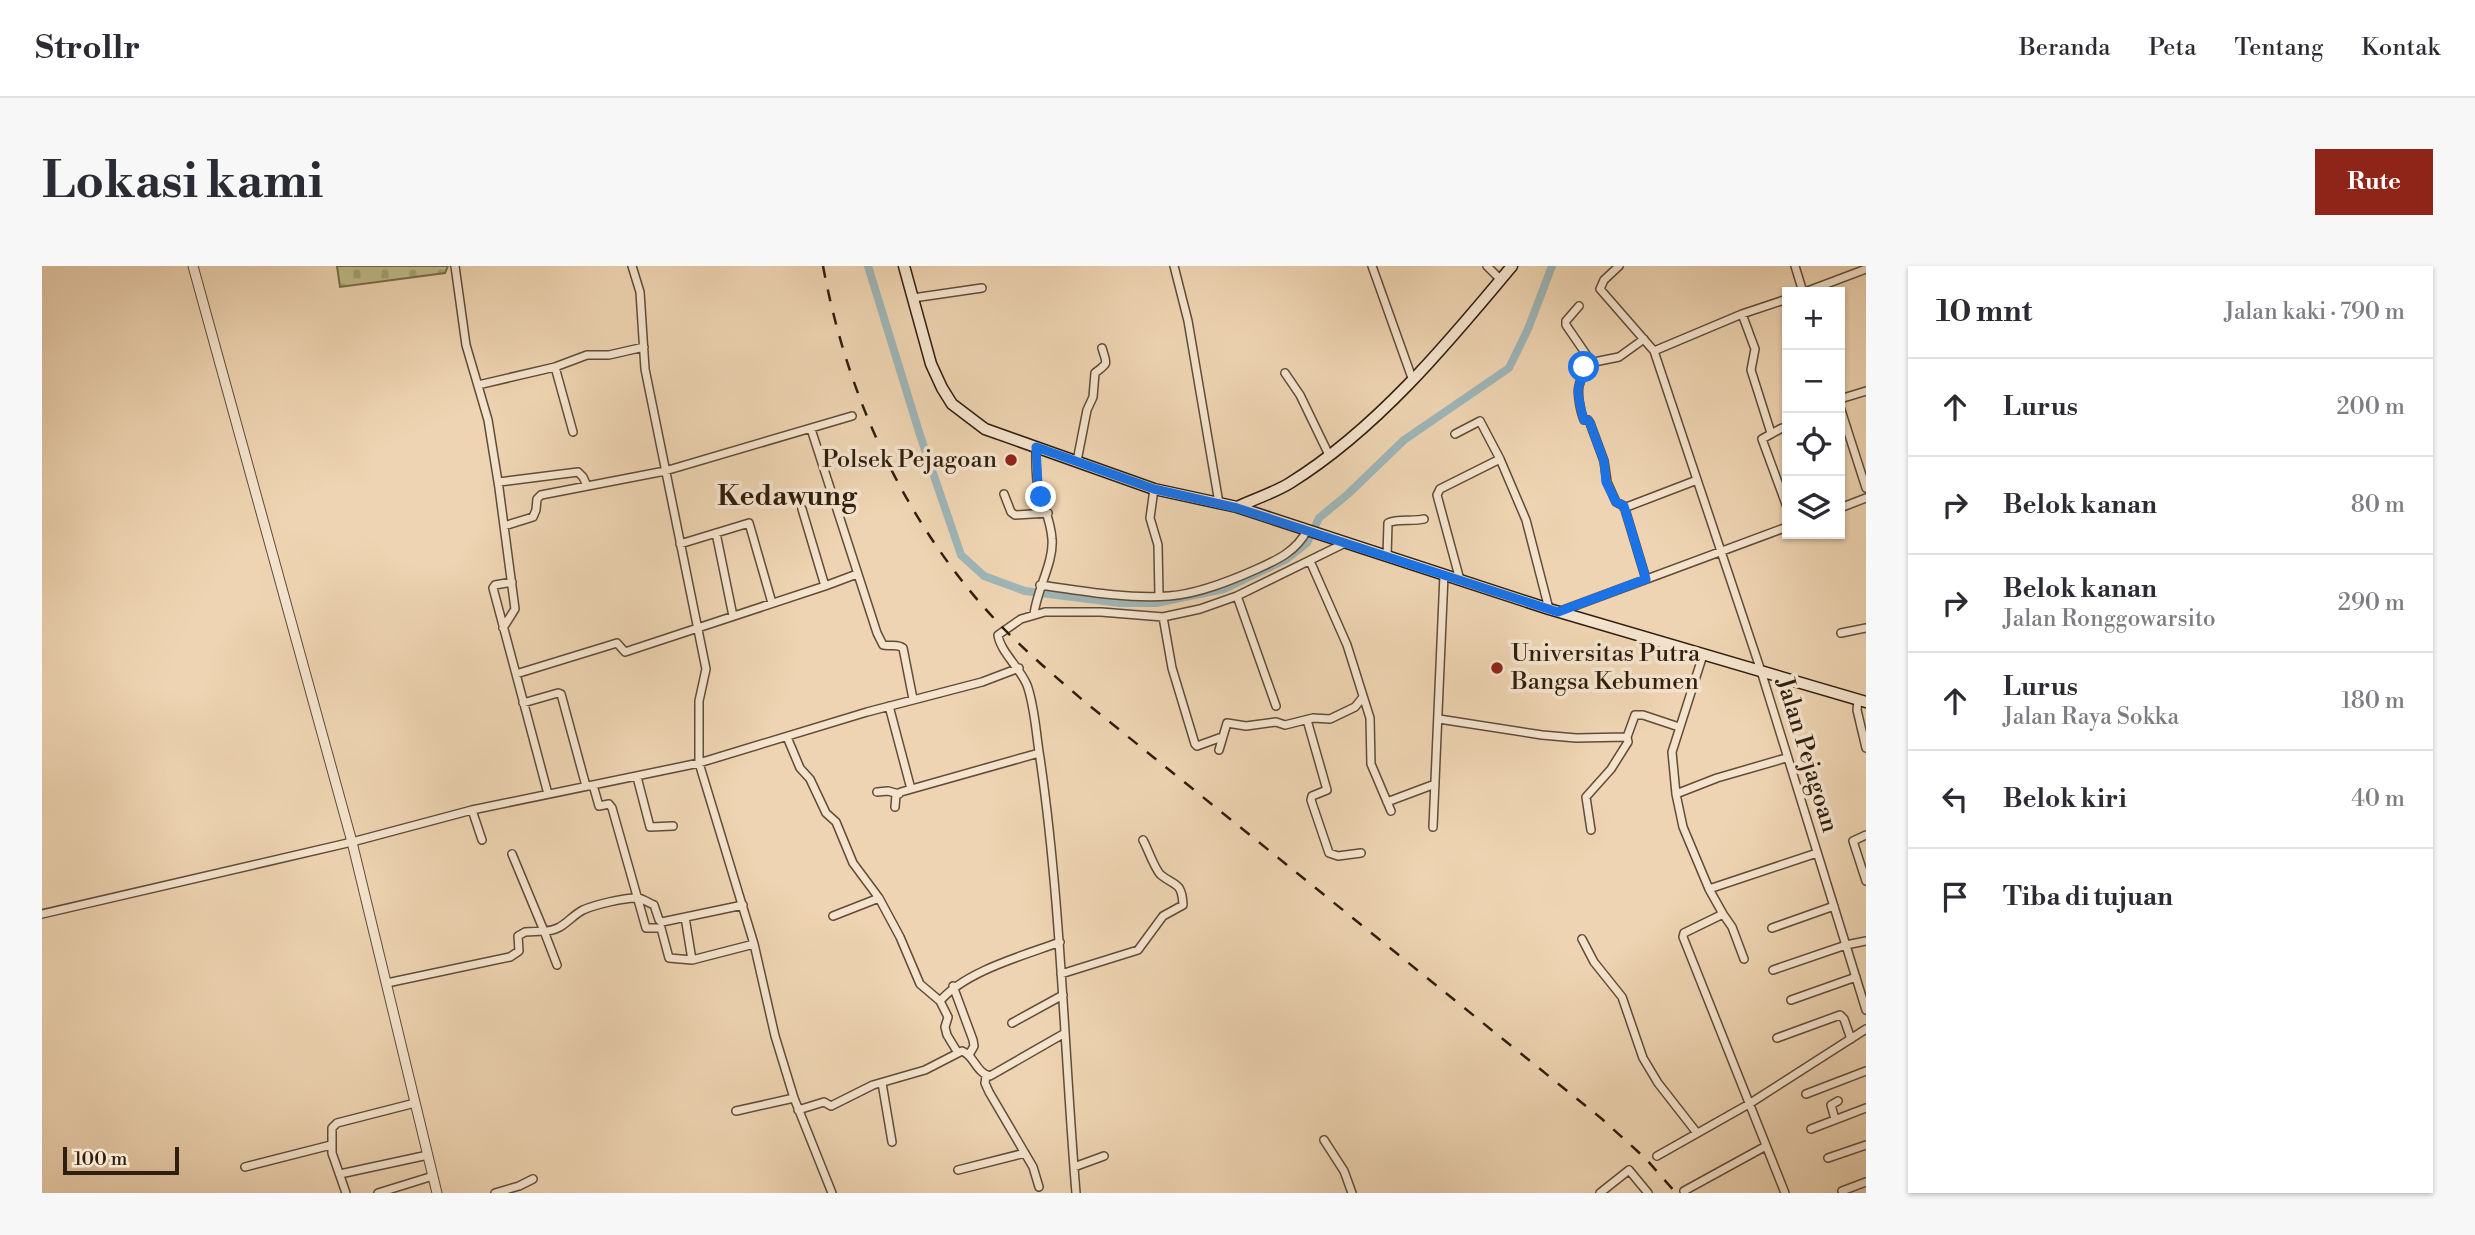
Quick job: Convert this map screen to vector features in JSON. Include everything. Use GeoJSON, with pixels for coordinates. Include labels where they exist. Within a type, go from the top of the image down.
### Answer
{"type":"FeatureCollection","features":[{"type":"Feature","properties":{"kind":"main road"},"geometry":{"type":"LineString","coordinates":[[904,266],[931,364],[952,404],[985,429],[1154,489],[1237,508],[1553,611],[1862,701]]}},
{"type":"Feature","properties":{"kind":"main road"},"geometry":{"type":"LineString","coordinates":[[1237,508],[1288,484],[1371,421],[1466,324],[1512,266]]}},
{"type":"Feature","properties":{"kind":"main road"},"geometry":{"type":"LineString","coordinates":[[1255,515],[1258,498]]}},
{"type":"Feature","properties":{"kind":"street"},"geometry":{"type":"LineString","coordinates":[[193,266],[352,842],[437,1193]]}},
{"type":"Feature","properties":{"kind":"street"},"geometry":{"type":"LineString","coordinates":[[455,266],[466,345],[488,420],[499,482],[514,609],[503,628]]}},
{"type":"Feature","properties":{"kind":"street"},"geometry":{"type":"LineString","coordinates":[[632,266],[640,292],[645,369],[706,668],[699,705],[699,763],[743,905],[775,1036],[794,1098],[832,1193]]}},
{"type":"Feature","properties":{"kind":"street"},"geometry":{"type":"LineString","coordinates":[[1174,266],[1188,321],[1219,503]]}},
{"type":"Feature","properties":{"kind":"street"},"geometry":{"type":"LineString","coordinates":[[1372,266],[1412,378]]}},
{"type":"Feature","properties":{"kind":"street"},"geometry":{"type":"LineString","coordinates":[[1488,266],[1501,280]]}},
{"type":"Feature","properties":{"kind":"street"},"geometry":{"type":"LineString","coordinates":[[1619,266],[1600,289],[1654,351],[1742,314],[1782,301]]}},
{"type":"Feature","properties":{"kind":"street"},"geometry":{"type":"LineString","coordinates":[[1795,266],[1802,287]]}},
{"type":"Feature","properties":{"kind":"street"},"geometry":{"type":"LineString","coordinates":[[1817,287],[1866,269]]}},
{"type":"Feature","properties":{"kind":"street"},"geometry":{"type":"LineString","coordinates":[[913,298],[982,288]]}},
{"type":"Feature","properties":{"kind":"street"},"geometry":{"type":"LineString","coordinates":[[1579,306],[1566,321],[1567,327],[1592,363]]}},
{"type":"Feature","properties":{"kind":"street"},"geometry":{"type":"LineString","coordinates":[[1742,314],[1755,349],[1751,370],[1771,433]]}},
{"type":"Feature","properties":{"kind":"street"},"geometry":{"type":"LineString","coordinates":[[1644,339],[1619,357],[1584,365],[1585,372],[1578,391],[1581,413],[1584,420],[1590,423],[1604,461],[1606,482],[1616,502],[1624,508],[1646,579]]}},
{"type":"Feature","properties":{"kind":"street"},"geometry":{"type":"LineString","coordinates":[[478,385],[555,367],[587,355],[609,355],[644,347]]}},
{"type":"Feature","properties":{"kind":"street"},"geometry":{"type":"LineString","coordinates":[[1077,461],[1087,410],[1093,397],[1095,373],[1105,367],[1106,363],[1102,348]]}},
{"type":"Feature","properties":{"kind":"street","name":"Jalan Pejagoan"},"geometry":{"type":"LineString","coordinates":[[1654,351],[1761,671],[1866,1010]]}},
{"type":"Feature","properties":{"kind":"street"},"geometry":{"type":"LineString","coordinates":[[555,367],[573,432]]}},
{"type":"Feature","properties":{"kind":"street"},"geometry":{"type":"LineString","coordinates":[[1285,373],[1300,396],[1328,455]]}},
{"type":"Feature","properties":{"kind":"street"},"geometry":{"type":"LineString","coordinates":[[1845,397],[1866,391]]}},
{"type":"Feature","properties":{"kind":"street"},"geometry":{"type":"LineString","coordinates":[[1841,413],[1866,485]]}},
{"type":"Feature","properties":{"kind":"street"},"geometry":{"type":"LineString","coordinates":[[504,526],[533,517],[537,499],[541,495],[665,471],[852,416]]}},
{"type":"Feature","properties":{"kind":"street"},"geometry":{"type":"LineString","coordinates":[[1455,433],[1480,421],[1500,459],[1526,520],[1553,611],[1782,529]]}},
{"type":"Feature","properties":{"kind":"street"},"geometry":{"type":"LineString","coordinates":[[1782,428],[1762,439],[1782,493]]}},
{"type":"Feature","properties":{"kind":"street"},"geometry":{"type":"LineString","coordinates":[[811,429],[857,574],[883,645],[897,645],[902,648],[913,699]]}},
{"type":"Feature","properties":{"kind":"street"},"geometry":{"type":"LineString","coordinates":[[1034,614],[1035,600],[1052,540],[1048,513],[1039,492],[1036,447]]}},
{"type":"Feature","properties":{"kind":"street"},"geometry":{"type":"LineString","coordinates":[[1461,580],[1437,495],[1440,489],[1500,459]]}},
{"type":"Feature","properties":{"kind":"street"},"geometry":{"type":"LineString","coordinates":[[499,482],[578,472],[587,486]]}},
{"type":"Feature","properties":{"kind":"street"},"geometry":{"type":"LineString","coordinates":[[1624,508],[1698,480]]}},
{"type":"Feature","properties":{"kind":"street"},"geometry":{"type":"LineString","coordinates":[[1154,489],[1150,518],[1158,545],[1159,596]]}},
{"type":"Feature","properties":{"kind":"street"},"geometry":{"type":"LineString","coordinates":[[1004,494],[1015,515],[1048,513]]}},
{"type":"Feature","properties":{"kind":"street"},"geometry":{"type":"LineString","coordinates":[[1845,506],[1866,498]]}},
{"type":"Feature","properties":{"kind":"street"},"geometry":{"type":"LineString","coordinates":[[803,509],[825,586]]}},
{"type":"Feature","properties":{"kind":"street"},"geometry":{"type":"LineString","coordinates":[[1387,557],[1388,523],[1424,519]]}},
{"type":"Feature","properties":{"kind":"street"},"geometry":{"type":"LineString","coordinates":[[680,544],[748,523],[772,603]]}},
{"type":"Feature","properties":{"kind":"street"},"geometry":{"type":"LineString","coordinates":[[1040,586],[1111,595],[1159,596],[1186,593],[1236,578],[1273,561],[1292,550],[1312,532]]}},
{"type":"Feature","properties":{"kind":"street"},"geometry":{"type":"LineString","coordinates":[[716,533],[733,616]]}},
{"type":"Feature","properties":{"kind":"street"},"geometry":{"type":"LineString","coordinates":[[1076,1193],[1060,942],[1039,753],[1028,689],[1019,668],[1000,643],[998,635],[1021,620],[1045,612],[1101,612],[1163,617],[1200,609],[1237,596],[1345,543]]}},
{"type":"Feature","properties":{"kind":"street"},"geometry":{"type":"LineString","coordinates":[[1310,561],[1344,637],[1371,722],[1370,760],[1391,811]]}},
{"type":"Feature","properties":{"kind":"street"},"geometry":{"type":"LineString","coordinates":[[516,674],[617,643],[625,652],[857,574]]}},
{"type":"Feature","properties":{"kind":"street"},"geometry":{"type":"LineString","coordinates":[[1433,827],[1444,575]]}},
{"type":"Feature","properties":{"kind":"street"},"geometry":{"type":"LineString","coordinates":[[512,582],[495,585],[493,588],[548,794]]}},
{"type":"Feature","properties":{"kind":"street"},"geometry":{"type":"LineString","coordinates":[[1237,596],[1276,706]]}},
{"type":"Feature","properties":{"kind":"street"},"geometry":{"type":"LineString","coordinates":[[1163,617],[1172,668],[1195,745],[1222,737]]}},
{"type":"Feature","properties":{"kind":"street"},"geometry":{"type":"LineString","coordinates":[[1841,633],[1866,628]]}},
{"type":"Feature","properties":{"kind":"street"},"geometry":{"type":"LineString","coordinates":[[1703,654],[1672,752],[1676,794],[1683,827],[1709,889],[1732,927],[1744,959]]}},
{"type":"Feature","properties":{"kind":"street"},"geometry":{"type":"LineString","coordinates":[[42,914],[352,842],[472,810],[699,763],[913,699],[982,682],[1019,668]]}},
{"type":"Feature","properties":{"kind":"street"},"geometry":{"type":"LineString","coordinates":[[523,703],[561,694],[589,786],[599,806],[611,806],[646,928],[661,928],[669,958],[692,960],[754,944]]}},
{"type":"Feature","properties":{"kind":"street"},"geometry":{"type":"LineString","coordinates":[[1219,750],[1227,723],[1246,726],[1271,723],[1285,725],[1330,719],[1355,707],[1363,697]]}},
{"type":"Feature","properties":{"kind":"street"},"geometry":{"type":"LineString","coordinates":[[1862,701],[1857,710],[1866,748]]}},
{"type":"Feature","properties":{"kind":"street"},"geometry":{"type":"LineString","coordinates":[[889,706],[912,789]]}},
{"type":"Feature","properties":{"kind":"street"},"geometry":{"type":"LineString","coordinates":[[1591,830],[1586,797],[1611,769],[1628,743],[1627,737],[1635,715],[1643,715],[1679,727]]}},
{"type":"Feature","properties":{"kind":"street"},"geometry":{"type":"LineString","coordinates":[[1439,719],[1553,736],[1627,737]]}},
{"type":"Feature","properties":{"kind":"street"},"geometry":{"type":"LineString","coordinates":[[1307,720],[1327,790],[1312,796],[1311,800],[1329,853],[1338,856],[1361,853]]}},
{"type":"Feature","properties":{"kind":"street"},"geometry":{"type":"LineString","coordinates":[[787,737],[799,766],[810,779],[826,813],[835,820],[853,863],[879,898],[900,937],[920,984],[940,1001],[948,1017],[945,1027],[947,1035],[958,1053]]}},
{"type":"Feature","properties":{"kind":"street"},"geometry":{"type":"LineString","coordinates":[[877,792],[899,794],[1039,753]]}},
{"type":"Feature","properties":{"kind":"street"},"geometry":{"type":"LineString","coordinates":[[1676,794],[1717,778],[1786,758]]}},
{"type":"Feature","properties":{"kind":"street"},"geometry":{"type":"LineString","coordinates":[[637,777],[650,827],[654,829],[673,826]]}},
{"type":"Feature","properties":{"kind":"street"},"geometry":{"type":"LineString","coordinates":[[1387,802],[1435,784]]}},
{"type":"Feature","properties":{"kind":"street"},"geometry":{"type":"LineString","coordinates":[[895,807],[899,794]]}},
{"type":"Feature","properties":{"kind":"street"},"geometry":{"type":"LineString","coordinates":[[472,810],[482,839]]}},
{"type":"Feature","properties":{"kind":"street"},"geometry":{"type":"LineString","coordinates":[[1866,835],[1853,841],[1866,881]]}},
{"type":"Feature","properties":{"kind":"street"},"geometry":{"type":"LineString","coordinates":[[1061,974],[1138,950],[1163,916],[1183,905],[1178,887],[1174,881],[1160,874],[1143,840]]}},
{"type":"Feature","properties":{"kind":"street"},"geometry":{"type":"LineString","coordinates":[[1709,889],[1817,853]]}},
{"type":"Feature","properties":{"kind":"street"},"geometry":{"type":"LineString","coordinates":[[512,854],[557,965]]}},
{"type":"Feature","properties":{"kind":"street"},"geometry":{"type":"LineString","coordinates":[[387,983],[510,957],[519,951],[518,936],[521,933],[561,928],[574,916],[594,906],[637,898],[654,905],[660,922],[743,905]]}},
{"type":"Feature","properties":{"kind":"street"},"geometry":{"type":"LineString","coordinates":[[833,916],[879,898]]}},
{"type":"Feature","properties":{"kind":"street"},"geometry":{"type":"LineString","coordinates":[[1772,928],[1834,906]]}},
{"type":"Feature","properties":{"kind":"street"},"geometry":{"type":"LineString","coordinates":[[1723,914],[1684,933],[1683,937],[1785,1193]]}},
{"type":"Feature","properties":{"kind":"street"},"geometry":{"type":"LineString","coordinates":[[685,917],[692,960]]}},
{"type":"Feature","properties":{"kind":"street"},"geometry":{"type":"LineString","coordinates":[[1582,939],[1594,962],[1622,997],[1643,1058],[1658,1083],[1697,1133]]}},
{"type":"Feature","properties":{"kind":"street"},"geometry":{"type":"LineString","coordinates":[[1773,970],[1846,944],[1866,941]]}},
{"type":"Feature","properties":{"kind":"street"},"geometry":{"type":"LineString","coordinates":[[940,1001],[953,986],[1060,942]]}},
{"type":"Feature","properties":{"kind":"street"},"geometry":{"type":"LineString","coordinates":[[1791,1000],[1856,977]]}},
{"type":"Feature","properties":{"kind":"street"},"geometry":{"type":"LineString","coordinates":[[953,986],[973,1040],[974,1046],[969,1055]]}},
{"type":"Feature","properties":{"kind":"street"},"geometry":{"type":"LineString","coordinates":[[1012,1023],[1063,995]]}},
{"type":"Feature","properties":{"kind":"street"},"geometry":{"type":"LineString","coordinates":[[1777,1038],[1840,1015],[1851,1039]]}},
{"type":"Feature","properties":{"kind":"street"},"geometry":{"type":"LineString","coordinates":[[1657,1156],[1749,1104],[1866,1029]]}},
{"type":"Feature","properties":{"kind":"street"},"geometry":{"type":"LineString","coordinates":[[986,1076],[1004,1069],[1065,1033]]}},
{"type":"Feature","properties":{"kind":"street"},"geometry":{"type":"LineString","coordinates":[[798,1110],[824,1102],[833,1106],[861,1090],[925,1070],[962,1051],[969,1055],[986,1076],[985,1083],[994,1102],[1033,1167],[1039,1187]]}},
{"type":"Feature","properties":{"kind":"street"},"geometry":{"type":"LineString","coordinates":[[1807,1094],[1866,1070]]}},
{"type":"Feature","properties":{"kind":"street"},"geometry":{"type":"LineString","coordinates":[[882,1083],[892,1142]]}},
{"type":"Feature","properties":{"kind":"street"},"geometry":{"type":"LineString","coordinates":[[736,1111],[794,1098]]}},
{"type":"Feature","properties":{"kind":"street"},"geometry":{"type":"LineString","coordinates":[[1835,1119],[1831,1105],[1838,1101]]}},
{"type":"Feature","properties":{"kind":"street"},"geometry":{"type":"LineString","coordinates":[[346,1193],[331,1145],[331,1128],[337,1123],[415,1103]]}},
{"type":"Feature","properties":{"kind":"street"},"geometry":{"type":"LineString","coordinates":[[1811,1129],[1866,1108]]}},
{"type":"Feature","properties":{"kind":"street"},"geometry":{"type":"LineString","coordinates":[[1324,1140],[1343,1171],[1352,1193]]}},
{"type":"Feature","properties":{"kind":"street"},"geometry":{"type":"LineString","coordinates":[[245,1167],[331,1145]]}},
{"type":"Feature","properties":{"kind":"street"},"geometry":{"type":"LineString","coordinates":[[1828,1158],[1866,1145]]}},
{"type":"Feature","properties":{"kind":"street"},"geometry":{"type":"LineString","coordinates":[[1684,1191],[1766,1146]]}},
{"type":"Feature","properties":{"kind":"street"},"geometry":{"type":"LineString","coordinates":[[958,1170],[1025,1153]]}},
{"type":"Feature","properties":{"kind":"street"},"geometry":{"type":"LineString","coordinates":[[340,1174],[428,1154]]}},
{"type":"Feature","properties":{"kind":"street"},"geometry":{"type":"LineString","coordinates":[[1074,1167],[1104,1156]]}},
{"type":"Feature","properties":{"kind":"street"},"geometry":{"type":"LineString","coordinates":[[1600,1193],[1629,1170],[1648,1193]]}},
{"type":"Feature","properties":{"kind":"street"},"geometry":{"type":"LineString","coordinates":[[378,1193],[433,1176]]}},
{"type":"Feature","properties":{"kind":"street"},"geometry":{"type":"LineString","coordinates":[[495,1193],[533,1179]]}},
{"type":"Feature","properties":{"kind":"street"},"geometry":{"type":"LineString","coordinates":[[1842,1191],[1866,1182]]}},
{"type":"Feature","properties":{"kind":"green space"},"geometry":{"type":"Polygon","coordinates":[[[337,266],[448,266],[445,273],[340,287],[337,266]]]}},
{"type":"Feature","properties":{"kind":"waterway"},"geometry":{"type":"LineString","coordinates":[[868,266],[920,435],[961,555],[984,576],[1025,591],[1120,603],[1156,603],[1224,589],[1287,559],[1307,543],[1319,518],[1404,440],[1509,368],[1528,329],[1552,266]]}},
{"type":"Feature","properties":{"kind":"railway"},"geometry":{"type":"LineString","coordinates":[[823,266],[848,366],[866,415],[888,462],[912,508],[940,551],[971,592],[1006,631],[1085,702],[1602,1119],[1646,1159],[1676,1193]]}},
{"type":"Feature","properties":{"kind":"place","name":"Polsek Pejagoan"},"geometry":{"type":"Point","coordinates":[1011,460]}},
{"type":"Feature","properties":{"kind":"place","name":"Universitas Putra Bangsa Kebumen"},"geometry":{"type":"Point","coordinates":[1497,668]}},
{"type":"Feature","properties":{"kind":"district","name":"Kedawung"},"geometry":{"type":"Point","coordinates":[787,496]}},
{"type":"Feature","properties":{"kind":"route"},"geometry":{"type":"LineString","coordinates":[[1041,497],[1036,447],[1154,489],[1219,503],[1320,533],[1558,612],[1646,579],[1624,506],[1616,502],[1606,482],[1604,461],[1590,423],[1584,420],[1581,413],[1578,391],[1585,372],[1584,367]]}}]}
